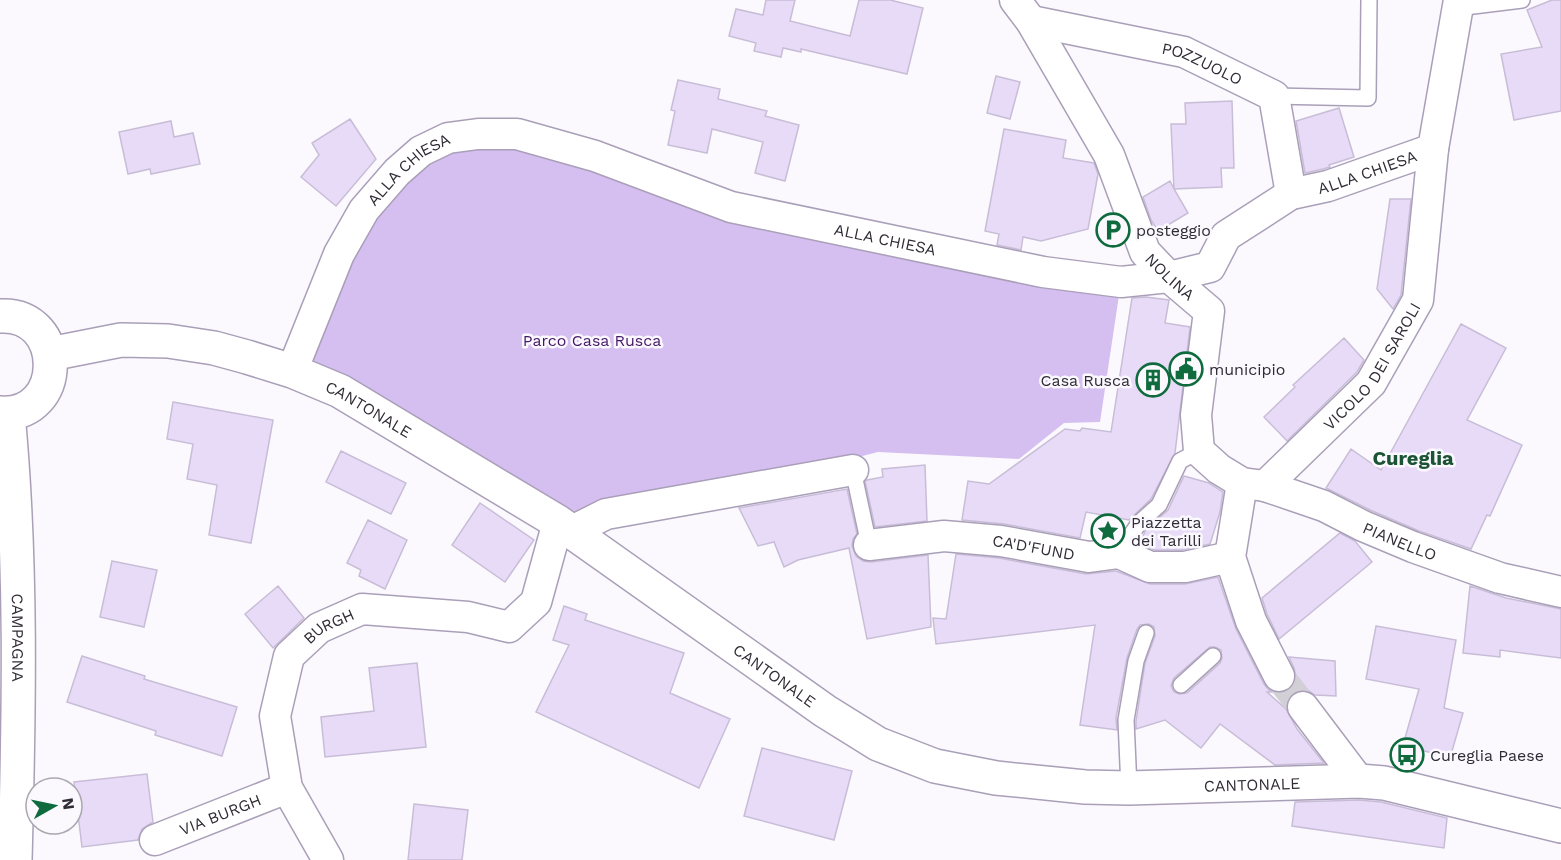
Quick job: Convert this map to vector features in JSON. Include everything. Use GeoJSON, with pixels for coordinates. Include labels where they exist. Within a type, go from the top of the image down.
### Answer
{"type":"FeatureCollection","features":[{"type":"Feature","properties":{"kind":"street","name":"ALLA CHIESA"},"geometry":{"type":"LineString","coordinates":[[292,371],[339,254],[364,210],[397,172],[422,151],[448,138],[478,134],[517,134],[595,156],[731,207],[1043,272],[1121,282],[1169,277],[1210,267],[1226,236],[1291,194],[1328,186],[1433,149],[1458,4]]}},
{"type":"Feature","properties":{"kind":"street","name":"POZZUOLO"},"geometry":{"type":"LineString","coordinates":[[1023,11],[1184,52],[1274,96]]}},
{"type":"Feature","properties":{"kind":"street","name":"NOLINA"},"geometry":{"type":"LineString","coordinates":[[1023,11],[1109,154],[1145,252],[1169,277],[1209,311],[1196,415],[1199,451]]}},
{"type":"Feature","properties":{"kind":"street"},"geometry":{"type":"LineString","coordinates":[[1274,96],[1291,194]]}},
{"type":"Feature","properties":{"kind":"street","name":"VICOLO DEI SAROLI"},"geometry":{"type":"LineString","coordinates":[[1253,484],[1371,383],[1418,300],[1433,149]]}},
{"type":"Feature","properties":{"kind":"street"},"geometry":{"type":"LineString","coordinates":[[0,316],[22,320],[35,327],[45,339],[52,367],[43,393],[33,403],[21,410],[4,413]]}},
{"type":"Feature","properties":{"kind":"street","name":"CANTONALE"},"geometry":{"type":"LineString","coordinates":[[50,354],[121,340],[168,341],[214,348],[292,371],[340,391],[565,526],[825,711],[878,744],[934,766],[996,778],[1085,787],[1129,788],[1359,781],[1403,787],[1561,826]]}},
{"type":"Feature","properties":{"kind":"street","name":"CAMPAGNA"},"geometry":{"type":"LineString","coordinates":[[4,413],[15,513],[18,587],[19,697],[15,860]]}},
{"type":"Feature","properties":{"kind":"street"},"geometry":{"type":"LineString","coordinates":[[1199,451],[1219,469],[1253,484],[1230,557],[1247,625],[1279,676]]}},
{"type":"Feature","properties":{"kind":"street"},"geometry":{"type":"LineString","coordinates":[[565,526],[606,514],[853,470]]}},
{"type":"Feature","properties":{"kind":"street","name":"PIANELLO"},"geometry":{"type":"LineString","coordinates":[[1253,484],[1324,506],[1363,526],[1456,563],[1500,578],[1561,592]]}},
{"type":"Feature","properties":{"kind":"street","name":"BURGH"},"geometry":{"type":"LineString","coordinates":[[328,860],[287,788],[275,716],[289,656],[319,628],[362,609],[468,617],[509,627],[536,602],[565,526]]}},
{"type":"Feature","properties":{"kind":"street","name":"CA'D'FUND"},"geometry":{"type":"LineString","coordinates":[[869,545],[944,536],[1001,541],[1089,557],[1119,553]]}},
{"type":"Feature","properties":{"kind":"street"},"geometry":{"type":"LineString","coordinates":[[1119,553],[1150,567],[1185,567],[1230,557]]}},
{"type":"Feature","properties":{"kind":"street"},"geometry":{"type":"LineString","coordinates":[[1303,707],[1359,781]]}},
{"type":"Feature","properties":{"kind":"street","name":"VIA BURGH"},"geometry":{"type":"LineString","coordinates":[[155,840],[287,788]]}},
{"type":"Feature","properties":{"kind":"lane"},"geometry":{"type":"LineString","coordinates":[[1274,96],[1368,98],[1369,0]]}},
{"type":"Feature","properties":{"kind":"lane"},"geometry":{"type":"LineString","coordinates":[[1458,4],[1522,0]]}},
{"type":"Feature","properties":{"kind":"lane"},"geometry":{"type":"LineString","coordinates":[[1119,553],[1139,524],[1159,505],[1180,461],[1199,451]]}},
{"type":"Feature","properties":{"kind":"lane"},"geometry":{"type":"LineString","coordinates":[[853,470],[869,545]]}},
{"type":"Feature","properties":{"kind":"lane"},"geometry":{"type":"LineString","coordinates":[[1129,788],[1126,720],[1136,661],[1146,633]]}},
{"type":"Feature","properties":{"kind":"lane"},"geometry":{"type":"LineString","coordinates":[[1181,685],[1213,656]]}},
{"type":"Feature","properties":{"kind":"green space","name":"Parco Casa Rusca"},"geometry":{"type":"Polygon","coordinates":[[[478,134],[731,207],[1121,282],[1100,422],[1064,423],[1019,459],[878,452],[572,531],[292,371],[397,172],[478,134]]]}},
{"type":"Feature","properties":{"kind":"building"},"geometry":{"type":"Polygon","coordinates":[[[766,0],[795,0],[790,21],[850,36],[859,0],[890,0],[923,8],[907,74],[801,49],[801,52],[783,48],[781,57],[754,51],[756,43],[729,36],[736,9],[763,15],[766,0]]]}},
{"type":"Feature","properties":{"kind":"building"},"geometry":{"type":"Polygon","coordinates":[[[1552,0],[1561,0],[1561,111],[1514,120],[1501,54],[1542,47],[1527,10],[1552,0]]]}},
{"type":"Feature","properties":{"kind":"building"},"geometry":{"type":"Polygon","coordinates":[[[996,76],[1020,82],[1010,119],[987,113],[996,76]]]}},
{"type":"Feature","properties":{"kind":"building"},"geometry":{"type":"Polygon","coordinates":[[[678,80],[720,89],[718,99],[767,111],[765,116],[799,125],[785,181],[755,173],[763,142],[712,129],[707,153],[668,145],[675,111],[671,110],[678,80]]]}},
{"type":"Feature","properties":{"kind":"building"},"geometry":{"type":"Polygon","coordinates":[[[1232,101],[1234,168],[1221,168],[1222,187],[1174,189],[1171,124],[1186,124],[1185,103],[1232,101]]]}},
{"type":"Feature","properties":{"kind":"building"},"geometry":{"type":"Polygon","coordinates":[[[1339,108],[1354,157],[1329,165],[1330,167],[1305,173],[1296,121],[1339,108]]]}},
{"type":"Feature","properties":{"kind":"building"},"geometry":{"type":"Polygon","coordinates":[[[350,119],[376,159],[336,206],[301,177],[319,155],[312,143],[350,119]]]}},
{"type":"Feature","properties":{"kind":"building"},"geometry":{"type":"Polygon","coordinates":[[[171,121],[174,137],[193,133],[200,164],[151,174],[150,169],[128,174],[119,132],[171,121]]]}},
{"type":"Feature","properties":{"kind":"building"},"geometry":{"type":"Polygon","coordinates":[[[1004,129],[1066,140],[1063,158],[1094,163],[1098,174],[1088,229],[1041,241],[1023,237],[1021,250],[997,245],[999,234],[985,231],[1004,129]]]}},
{"type":"Feature","properties":{"kind":"building"},"geometry":{"type":"Polygon","coordinates":[[[1170,181],[1188,213],[1158,231],[1151,220],[1143,197],[1170,181]]]}},
{"type":"Feature","properties":{"kind":"building"},"geometry":{"type":"Polygon","coordinates":[[[1390,199],[1411,199],[1401,295],[1393,309],[1377,289],[1390,199]]]}},
{"type":"Feature","properties":{"kind":"building"},"geometry":{"type":"Polygon","coordinates":[[[1132,298],[1169,300],[1165,323],[1190,327],[1175,453],[1151,499],[1129,520],[1086,512],[1080,538],[1004,524],[962,520],[968,481],[989,484],[1065,429],[1080,431],[1082,428],[1111,432],[1132,298]]]}},
{"type":"Feature","properties":{"kind":"building"},"geometry":{"type":"Polygon","coordinates":[[[1461,324],[1506,348],[1467,420],[1522,445],[1490,516],[1487,515],[1471,549],[1419,531],[1326,488],[1351,449],[1381,470],[1461,324]]]}},
{"type":"Feature","properties":{"kind":"building"},"geometry":{"type":"Polygon","coordinates":[[[1344,338],[1364,360],[1357,372],[1287,441],[1264,417],[1295,387],[1293,385],[1344,338]]]}},
{"type":"Feature","properties":{"kind":"building"},"geometry":{"type":"Polygon","coordinates":[[[173,402],[273,420],[251,543],[209,535],[217,485],[187,479],[193,444],[167,439],[173,402]]]}},
{"type":"Feature","properties":{"kind":"building"},"geometry":{"type":"Polygon","coordinates":[[[341,451],[406,483],[391,514],[326,482],[341,451]]]}},
{"type":"Feature","properties":{"kind":"building"},"geometry":{"type":"Polygon","coordinates":[[[925,465],[927,521],[875,527],[865,481],[883,477],[882,469],[925,465]]]}},
{"type":"Feature","properties":{"kind":"building"},"geometry":{"type":"Polygon","coordinates":[[[1184,476],[1209,483],[1223,492],[1220,512],[1210,544],[1183,550],[1154,550],[1140,544],[1146,529],[1168,510],[1184,476]]]}},
{"type":"Feature","properties":{"kind":"building"},"geometry":{"type":"Polygon","coordinates":[[[847,489],[857,534],[852,546],[856,556],[863,561],[871,562],[928,555],[931,627],[867,639],[849,548],[798,560],[784,567],[774,542],[758,546],[739,508],[847,489]]]}},
{"type":"Feature","properties":{"kind":"building"},"geometry":{"type":"Polygon","coordinates":[[[480,503],[534,540],[505,582],[452,545],[480,503]]]}},
{"type":"Feature","properties":{"kind":"building"},"geometry":{"type":"Polygon","coordinates":[[[368,520],[407,540],[385,589],[359,576],[361,570],[347,563],[368,520]]]}},
{"type":"Feature","properties":{"kind":"building"},"geometry":{"type":"Polygon","coordinates":[[[1340,533],[1355,541],[1372,562],[1279,639],[1262,598],[1340,533]]]}},
{"type":"Feature","properties":{"kind":"building"},"geometry":{"type":"Polygon","coordinates":[[[956,554],[999,558],[1086,574],[1116,571],[1150,584],[1185,584],[1218,577],[1236,629],[1264,684],[1269,690],[1275,692],[1267,692],[1286,709],[1297,729],[1324,763],[1275,765],[1220,724],[1201,748],[1165,720],[1136,729],[1145,663],[1155,636],[1154,627],[1149,624],[1140,625],[1137,629],[1127,658],[1116,718],[1117,730],[1080,725],[1095,625],[936,644],[933,618],[946,619],[956,554]],[[1210,647],[1174,678],[1171,686],[1174,692],[1187,693],[1220,663],[1221,650],[1210,647]]]}},
{"type":"Feature","properties":{"kind":"building"},"geometry":{"type":"Polygon","coordinates":[[[112,561],[157,570],[144,627],[100,617],[112,561]]]}},
{"type":"Feature","properties":{"kind":"building"},"geometry":{"type":"Polygon","coordinates":[[[278,586],[304,618],[273,648],[245,614],[278,586]]]}},
{"type":"Feature","properties":{"kind":"building"},"geometry":{"type":"Polygon","coordinates":[[[1470,586],[1506,598],[1561,609],[1561,658],[1500,650],[1500,657],[1463,653],[1470,586]]]}},
{"type":"Feature","properties":{"kind":"building"},"geometry":{"type":"Polygon","coordinates":[[[564,606],[587,614],[585,620],[684,653],[670,693],[730,719],[699,788],[536,712],[569,645],[553,640],[564,606]]]}},
{"type":"Feature","properties":{"kind":"building"},"geometry":{"type":"Polygon","coordinates":[[[1376,626],[1456,640],[1444,708],[1463,713],[1450,758],[1403,745],[1419,689],[1366,679],[1376,626]]]}},
{"type":"Feature","properties":{"kind":"building"},"geometry":{"type":"Polygon","coordinates":[[[82,656],[145,676],[144,679],[237,707],[222,756],[155,735],[156,731],[67,702],[82,656]]]}},
{"type":"Feature","properties":{"kind":"building"},"geometry":{"type":"Polygon","coordinates":[[[1289,657],[1335,661],[1336,696],[1315,695],[1301,690],[1281,693],[1293,686],[1296,677],[1289,657]]]}},
{"type":"Feature","properties":{"kind":"building"},"geometry":{"type":"Polygon","coordinates":[[[417,663],[426,747],[325,757],[321,717],[374,711],[369,668],[417,663]]]}},
{"type":"Feature","properties":{"kind":"building"},"geometry":{"type":"Polygon","coordinates":[[[762,748],[852,771],[834,840],[744,816],[762,748]]]}},
{"type":"Feature","properties":{"kind":"building"},"geometry":{"type":"Polygon","coordinates":[[[147,774],[153,822],[142,829],[138,840],[82,847],[84,781],[147,774]]]}},
{"type":"Feature","properties":{"kind":"building"},"geometry":{"type":"Polygon","coordinates":[[[1359,800],[1381,802],[1447,818],[1444,848],[1292,826],[1295,802],[1359,800]]]}},
{"type":"Feature","properties":{"kind":"building"},"geometry":{"type":"Polygon","coordinates":[[[414,804],[468,810],[462,860],[408,860],[414,804]]]}},
{"type":"Feature","properties":{"kind":"tunnel"},"geometry":{"type":"LineString","coordinates":[[1279,676],[1303,707]]}},
{"type":"Feature","properties":{"kind":"place","name":"posteggio"},"geometry":{"type":"Point","coordinates":[1113,230]}},
{"type":"Feature","properties":{"kind":"place","name":"municipio"},"geometry":{"type":"Point","coordinates":[1186,369]}},
{"type":"Feature","properties":{"kind":"place","name":"Casa Rusca"},"geometry":{"type":"Point","coordinates":[1153,380]}},
{"type":"Feature","properties":{"kind":"place","name":"Piazzetta dei Tarilli"},"geometry":{"type":"Point","coordinates":[1108,531]}},
{"type":"Feature","properties":{"kind":"place","name":"Cureglia Paese"},"geometry":{"type":"Point","coordinates":[1407,755]}},
{"type":"Feature","properties":{"kind":"district","name":"Cureglia"},"geometry":{"type":"Point","coordinates":[1413,458]}}]}
